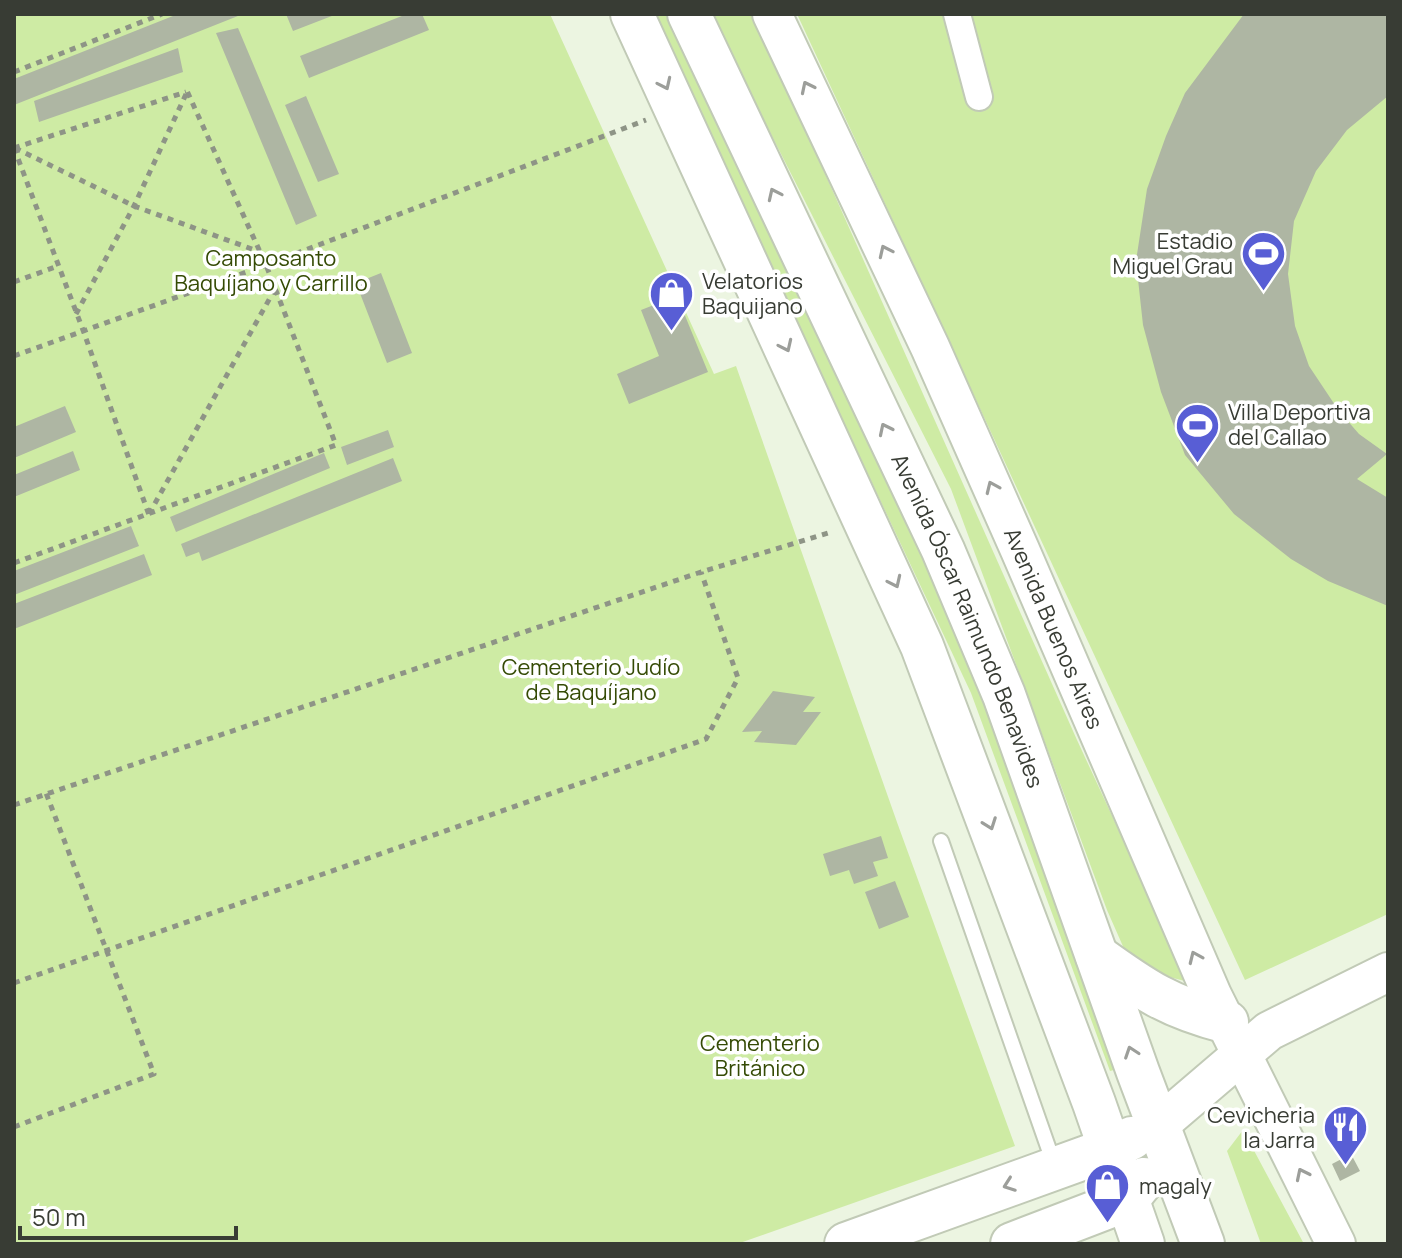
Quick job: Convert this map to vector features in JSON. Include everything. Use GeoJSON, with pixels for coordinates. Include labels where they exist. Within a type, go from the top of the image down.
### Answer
{"type":"FeatureCollection","features":[{"type":"Feature","properties":{"kind":"main road"},"geometry":{"type":"LineString","coordinates":[[632,14],[867,521],[941,691],[1143,1244]]}},
{"type":"Feature","properties":{"kind":"main road","name":"Avenida Óscar Raimundo Benavides"},"geometry":{"type":"LineString","coordinates":[[689,14],[943,550],[1004,695],[1203,1244]]}},
{"type":"Feature","properties":{"kind":"main road"},"geometry":{"type":"LineString","coordinates":[[1097,956],[1139,987],[1234,1037]]}},
{"type":"Feature","properties":{"kind":"main road"},"geometry":{"type":"LineString","coordinates":[[848,1244],[1109,1149],[1163,1138]]}},
{"type":"Feature","properties":{"kind":"main road"},"geometry":{"type":"LineString","coordinates":[[1012,1244],[1127,1200],[1163,1138]]}},
{"type":"Feature","properties":{"kind":"street","name":"Avenida Buenos Aires"},"geometry":{"type":"LineString","coordinates":[[772,14],[943,376],[1174,911],[1336,1244]]}},
{"type":"Feature","properties":{"kind":"street"},"geometry":{"type":"LineString","coordinates":[[957,14],[979,97]]}},
{"type":"Feature","properties":{"kind":"street"},"geometry":{"type":"LineString","coordinates":[[1163,1138],[1234,1037],[1269,1031],[1388,972]]}},
{"type":"Feature","properties":{"kind":"lane"},"geometry":{"type":"LineString","coordinates":[[941,841],[1056,1168]]}},
{"type":"Feature","properties":{"kind":"path"},"geometry":{"type":"LineString","coordinates":[[14,72],[162,14]]}},
{"type":"Feature","properties":{"kind":"path"},"geometry":{"type":"LineString","coordinates":[[14,148],[187,91]]}},
{"type":"Feature","properties":{"kind":"path"},"geometry":{"type":"LineString","coordinates":[[76,314],[134,206],[187,91]]}},
{"type":"Feature","properties":{"kind":"path"},"geometry":{"type":"LineString","coordinates":[[14,563],[336,445],[266,265],[187,91]]}},
{"type":"Feature","properties":{"kind":"path"},"geometry":{"type":"LineString","coordinates":[[14,356],[266,265],[676,108]]}},
{"type":"Feature","properties":{"kind":"path"},"geometry":{"type":"LineString","coordinates":[[14,148],[134,206],[260,252]]}},
{"type":"Feature","properties":{"kind":"path"},"geometry":{"type":"LineString","coordinates":[[14,148],[149,515]]}},
{"type":"Feature","properties":{"kind":"path"},"geometry":{"type":"LineString","coordinates":[[14,282],[58,265]]}},
{"type":"Feature","properties":{"kind":"path"},"geometry":{"type":"LineString","coordinates":[[149,515],[276,289]]}},
{"type":"Feature","properties":{"kind":"path"},"geometry":{"type":"LineString","coordinates":[[14,805],[701,572],[867,521]]}},
{"type":"Feature","properties":{"kind":"path"},"geometry":{"type":"LineString","coordinates":[[14,983],[706,739],[738,678],[701,572]]}},
{"type":"Feature","properties":{"kind":"path"},"geometry":{"type":"LineString","coordinates":[[14,1127],[154,1074],[46,793]]}},
{"type":"Feature","properties":{"kind":"green space"},"geometry":{"type":"Polygon","coordinates":[[[14,14],[550,14],[714,374],[736,366],[1015,1146],[737,1244],[14,1244],[14,14]]]}},
{"type":"Feature","properties":{"kind":"green space"},"geometry":{"type":"Polygon","coordinates":[[[651,14],[674,14],[977,673],[1122,1068],[1110,1071],[971,693],[651,14]]]}},
{"type":"Feature","properties":{"kind":"green space"},"geometry":{"type":"Polygon","coordinates":[[[710,14],[754,14],[1077,740],[1189,982],[1129,960],[1107,910],[951,489],[710,14]]]}},
{"type":"Feature","properties":{"kind":"green space","name":"Villa Deportiva del Callao"},"geometry":{"type":"Polygon","coordinates":[[[797,14],[1388,14],[1388,914],[1245,980],[797,14]]]}},
{"type":"Feature","properties":{"kind":"green space"},"geometry":{"type":"Polygon","coordinates":[[[1243,1130],[1304,1244],[1261,1244],[1227,1151],[1243,1130]]]}},
{"type":"Feature","properties":{"kind":"building"},"geometry":{"type":"Polygon","coordinates":[[[178,14],[243,14],[14,105],[14,79],[178,14]]]}},
{"type":"Feature","properties":{"kind":"building"},"geometry":{"type":"Polygon","coordinates":[[[286,14],[337,14],[293,31],[286,14]]]}},
{"type":"Feature","properties":{"kind":"building"},"geometry":{"type":"Polygon","coordinates":[[[407,14],[422,14],[429,30],[309,78],[300,56],[407,14]]]}},
{"type":"Feature","properties":{"kind":"building","name":"Estadio Miguel Grau"},"geometry":{"type":"Polygon","coordinates":[[[1244,14],[1388,14],[1388,96],[1347,130],[1316,171],[1294,221],[1288,274],[1295,326],[1309,366],[1339,411],[1359,434],[1387,454],[1357,479],[1388,498],[1388,606],[1328,581],[1291,559],[1234,514],[1185,455],[1161,392],[1143,325],[1136,261],[1147,189],[1185,93],[1244,14]]]}},
{"type":"Feature","properties":{"kind":"building"},"geometry":{"type":"Polygon","coordinates":[[[238,28],[317,216],[296,225],[216,33],[238,28]]]}},
{"type":"Feature","properties":{"kind":"building"},"geometry":{"type":"Polygon","coordinates":[[[178,48],[183,72],[39,122],[34,101],[178,48]]]}},
{"type":"Feature","properties":{"kind":"building"},"geometry":{"type":"Polygon","coordinates":[[[306,96],[339,174],[318,182],[285,105],[306,96]]]}},
{"type":"Feature","properties":{"kind":"building"},"geometry":{"type":"Polygon","coordinates":[[[381,273],[412,353],[387,363],[356,283],[381,273]]]}},
{"type":"Feature","properties":{"kind":"building","name":"Velatorios Baquijano"},"geometry":{"type":"Polygon","coordinates":[[[677,296],[708,372],[629,404],[617,374],[659,356],[641,310],[677,296]]]}},
{"type":"Feature","properties":{"kind":"building"},"geometry":{"type":"Polygon","coordinates":[[[65,406],[76,432],[14,458],[14,427],[65,406]]]}},
{"type":"Feature","properties":{"kind":"building"},"geometry":{"type":"Polygon","coordinates":[[[388,430],[394,447],[347,465],[341,447],[388,430]]]}},
{"type":"Feature","properties":{"kind":"building"},"geometry":{"type":"Polygon","coordinates":[[[73,451],[80,470],[14,497],[14,475],[73,451]]]}},
{"type":"Feature","properties":{"kind":"building"},"geometry":{"type":"Polygon","coordinates":[[[324,453],[330,468],[176,532],[170,517],[324,453]]]}},
{"type":"Feature","properties":{"kind":"building"},"geometry":{"type":"Polygon","coordinates":[[[393,458],[402,481],[202,561],[199,552],[186,557],[181,544],[393,458]]]}},
{"type":"Feature","properties":{"kind":"building"},"geometry":{"type":"Polygon","coordinates":[[[131,526],[139,546],[14,595],[14,571],[131,526]]]}},
{"type":"Feature","properties":{"kind":"building"},"geometry":{"type":"Polygon","coordinates":[[[144,554],[152,575],[14,629],[14,604],[144,554]]]}},
{"type":"Feature","properties":{"kind":"building"},"geometry":{"type":"Polygon","coordinates":[[[773,691],[815,697],[803,712],[821,712],[796,745],[754,742],[762,731],[742,732],[773,691]]]}},
{"type":"Feature","properties":{"kind":"building"},"geometry":{"type":"Polygon","coordinates":[[[881,836],[888,858],[873,862],[878,876],[854,884],[849,870],[830,876],[823,854],[881,836]]]}},
{"type":"Feature","properties":{"kind":"building"},"geometry":{"type":"Polygon","coordinates":[[[895,881],[909,917],[879,929],[865,892],[895,881]]]}},
{"type":"Feature","properties":{"kind":"building","name":"Cevicheria la Jarra"},"geometry":{"type":"Polygon","coordinates":[[[1351,1154],[1360,1171],[1340,1181],[1332,1164],[1351,1154]]]}},
{"type":"Feature","properties":{"kind":"place","name":"Estadio Miguel Grau"},"geometry":{"type":"Point","coordinates":[1264,293]}},
{"type":"Feature","properties":{"kind":"place","name":"Velatorios Baquijano"},"geometry":{"type":"Point","coordinates":[671,333]}},
{"type":"Feature","properties":{"kind":"place","name":"Villa Deportiva del Callao"},"geometry":{"type":"Point","coordinates":[1197,464]}},
{"type":"Feature","properties":{"kind":"place","name":"Cevicheria la Jarra"},"geometry":{"type":"Point","coordinates":[1346,1167]}},
{"type":"Feature","properties":{"kind":"place","name":"magaly"},"geometry":{"type":"Point","coordinates":[1108,1225]}},
{"type":"Feature","properties":{"kind":"park label","name":"Camposanto Baquíjano y Carrillo"},"geometry":{"type":"Point","coordinates":[271,270]}},
{"type":"Feature","properties":{"kind":"park label","name":"Cementerio Judío de Baquíjano"},"geometry":{"type":"Point","coordinates":[591,680]}},
{"type":"Feature","properties":{"kind":"park label","name":"Cementerio Británico"},"geometry":{"type":"Point","coordinates":[760,1056]}}]}
